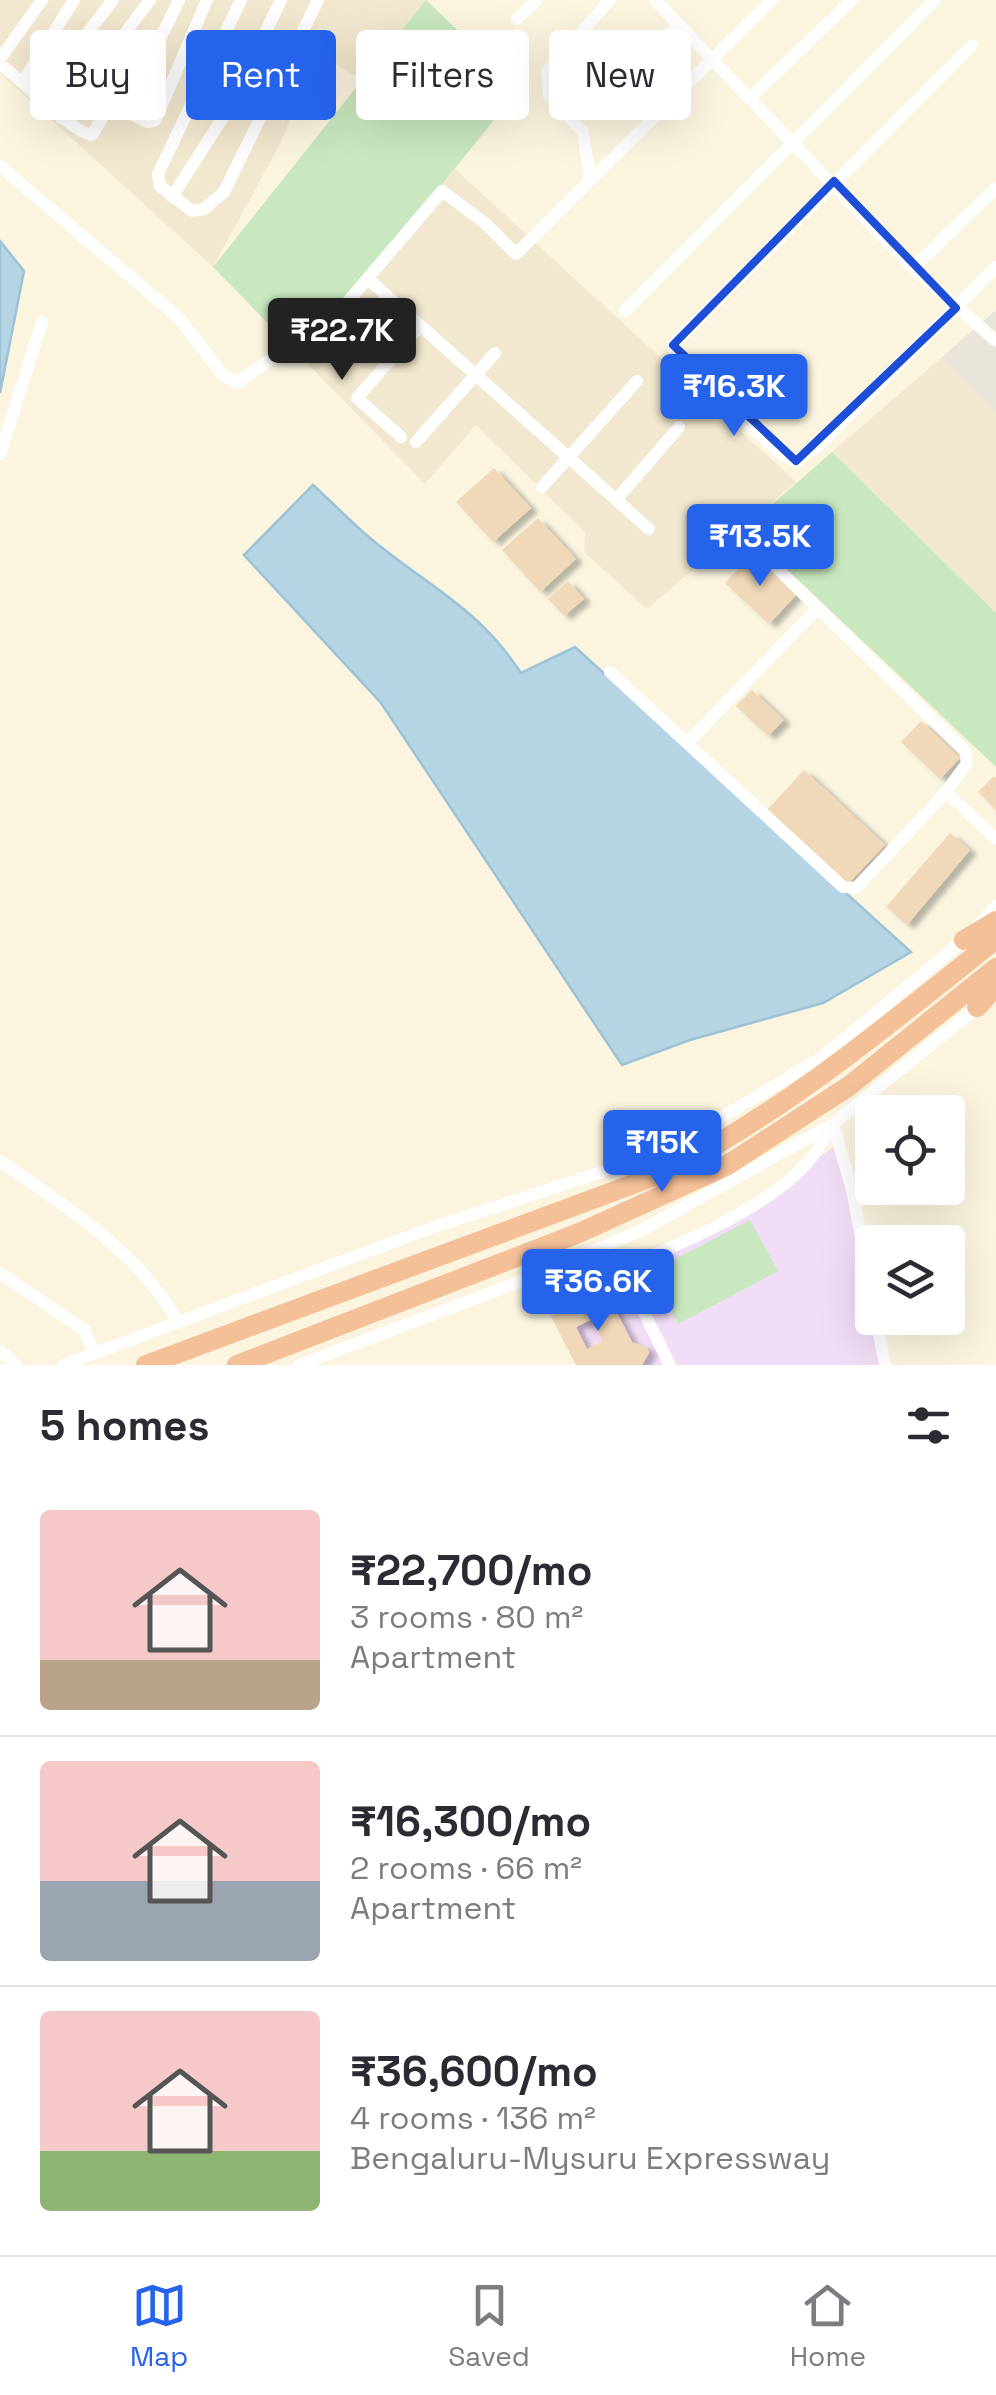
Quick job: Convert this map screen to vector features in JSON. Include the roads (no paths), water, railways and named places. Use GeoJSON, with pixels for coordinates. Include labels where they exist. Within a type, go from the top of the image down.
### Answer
{"type":"FeatureCollection","features":[{"type":"Feature","properties":{"kind":"highway"},"geometry":{"type":"LineString","coordinates":[[964,940],[996,922]]}},
{"type":"Feature","properties":{"kind":"highway"},"geometry":{"type":"LineString","coordinates":[[146,1365],[627,1188],[717,1146],[804,1089],[996,939]]}},
{"type":"Feature","properties":{"kind":"highway"},"geometry":{"type":"LineString","coordinates":[[237,1365],[636,1208],[726,1166],[817,1108],[996,968]]}},
{"type":"Feature","properties":{"kind":"highway"},"geometry":{"type":"LineString","coordinates":[[977,1007],[996,986]]}},
{"type":"Feature","properties":{"kind":"street"},"geometry":{"type":"LineString","coordinates":[[30,86],[0,61],[42,0]]}},
{"type":"Feature","properties":{"kind":"street"},"geometry":{"type":"LineString","coordinates":[[23,81],[74,0]]}},
{"type":"Feature","properties":{"kind":"street"},"geometry":{"type":"LineString","coordinates":[[90,30],[113,0]]}},
{"type":"Feature","properties":{"kind":"street"},"geometry":{"type":"LineString","coordinates":[[127,30],[150,0]]}},
{"type":"Feature","properties":{"kind":"street"},"geometry":{"type":"LineString","coordinates":[[164,30],[179,0]]}},
{"type":"Feature","properties":{"kind":"street"},"geometry":{"type":"LineString","coordinates":[[152,123],[159,117],[207,0]]}},
{"type":"Feature","properties":{"kind":"street"},"geometry":{"type":"LineString","coordinates":[[241,0],[157,179],[186,210],[198,212],[224,192],[318,0]]}},
{"type":"Feature","properties":{"kind":"street"},"geometry":{"type":"LineString","coordinates":[[172,198],[229,108],[281,0]]}},
{"type":"Feature","properties":{"kind":"street"},"geometry":{"type":"LineString","coordinates":[[590,180],[583,132],[549,96],[548,71],[610,0]]}},
{"type":"Feature","properties":{"kind":"street"},"geometry":{"type":"LineString","coordinates":[[655,0],[834,181],[913,268],[996,340]]}},
{"type":"Feature","properties":{"kind":"street"},"geometry":{"type":"LineString","coordinates":[[0,166],[180,319],[230,382],[246,380],[294,343],[316,339],[442,191],[486,224],[516,254],[772,0]]}},
{"type":"Feature","properties":{"kind":"street"},"geometry":{"type":"LineString","coordinates":[[750,97],[852,0]]}},
{"type":"Feature","properties":{"kind":"street"},"geometry":{"type":"LineString","coordinates":[[625,311],[935,0]]}},
{"type":"Feature","properties":{"kind":"street"},"geometry":{"type":"LineString","coordinates":[[517,19],[531,2]]}},
{"type":"Feature","properties":{"kind":"street"},"geometry":{"type":"LineString","coordinates":[[673,30],[678,24]]}},
{"type":"Feature","properties":{"kind":"street"},"geometry":{"type":"LineString","coordinates":[[972,46],[673,345],[676,354],[783,456],[796,462],[818,447],[996,267]]}},
{"type":"Feature","properties":{"kind":"street"},"geometry":{"type":"LineString","coordinates":[[65,120],[92,135],[101,120]]}},
{"type":"Feature","properties":{"kind":"street"},"geometry":{"type":"LineString","coordinates":[[146,120],[178,138]]}},
{"type":"Feature","properties":{"kind":"street"},"geometry":{"type":"LineString","coordinates":[[913,268],[996,188]]}},
{"type":"Feature","properties":{"kind":"street"},"geometry":{"type":"LineString","coordinates":[[368,280],[650,529]]}},
{"type":"Feature","properties":{"kind":"street"},"geometry":{"type":"LineString","coordinates":[[0,454],[42,322]]}},
{"type":"Feature","properties":{"kind":"street"},"geometry":{"type":"LineString","coordinates":[[401,437],[357,398],[420,326]]}},
{"type":"Feature","properties":{"kind":"street"},"geometry":{"type":"LineString","coordinates":[[416,442],[496,352]]}},
{"type":"Feature","properties":{"kind":"street"},"geometry":{"type":"LineString","coordinates":[[542,487],[637,381]]}},
{"type":"Feature","properties":{"kind":"street"},"geometry":{"type":"LineString","coordinates":[[616,500],[679,428]]}},
{"type":"Feature","properties":{"kind":"street"},"geometry":{"type":"LineString","coordinates":[[610,672],[842,887],[856,888],[946,792],[967,763],[965,751],[754,544]]}},
{"type":"Feature","properties":{"kind":"street"},"geometry":{"type":"LineString","coordinates":[[686,743],[818,608]]}},
{"type":"Feature","properties":{"kind":"street"},"geometry":{"type":"LineString","coordinates":[[946,792],[996,840]]}},
{"type":"Feature","properties":{"kind":"street"},"geometry":{"type":"LineString","coordinates":[[63,1365],[434,1227],[620,1166],[669,1144],[761,1098],[821,1058],[964,940],[996,906]]}},
{"type":"Feature","properties":{"kind":"street"},"geometry":{"type":"LineString","coordinates":[[299,1365],[535,1276],[642,1230],[830,1125],[996,994]]}},
{"type":"Feature","properties":{"kind":"street"},"geometry":{"type":"LineString","coordinates":[[830,1125],[853,1193],[859,1225]]}},
{"type":"Feature","properties":{"kind":"street"},"geometry":{"type":"LineString","coordinates":[[670,1365],[622,1268],[707,1234],[775,1191],[816,1151],[830,1125]]}},
{"type":"Feature","properties":{"kind":"street"},"geometry":{"type":"LineString","coordinates":[[669,1144],[703,1197]]}},
{"type":"Feature","properties":{"kind":"street"},"geometry":{"type":"LineString","coordinates":[[0,1161],[62,1203],[142,1274],[162,1294],[178,1322]]}},
{"type":"Feature","properties":{"kind":"street"},"geometry":{"type":"LineString","coordinates":[[0,1273],[84,1330],[94,1353]]}},
{"type":"Feature","properties":{"kind":"street"},"geometry":{"type":"LineString","coordinates":[[880,1335],[886,1365]]}},
{"type":"Feature","properties":{"kind":"street"},"geometry":{"type":"LineString","coordinates":[[0,1351],[16,1365]]}},
{"type":"Feature","properties":{"kind":"water"},"geometry":{"type":"Polygon","coordinates":[[[0,241],[24,271],[0,393],[0,241]]]}},
{"type":"Feature","properties":{"kind":"water"},"geometry":{"type":"Polygon","coordinates":[[[313,485],[370,538],[469,614],[505,650],[521,673],[575,647],[911,952],[823,1003],[690,1040],[622,1065],[381,703],[244,555],[313,485]]]}}]}
